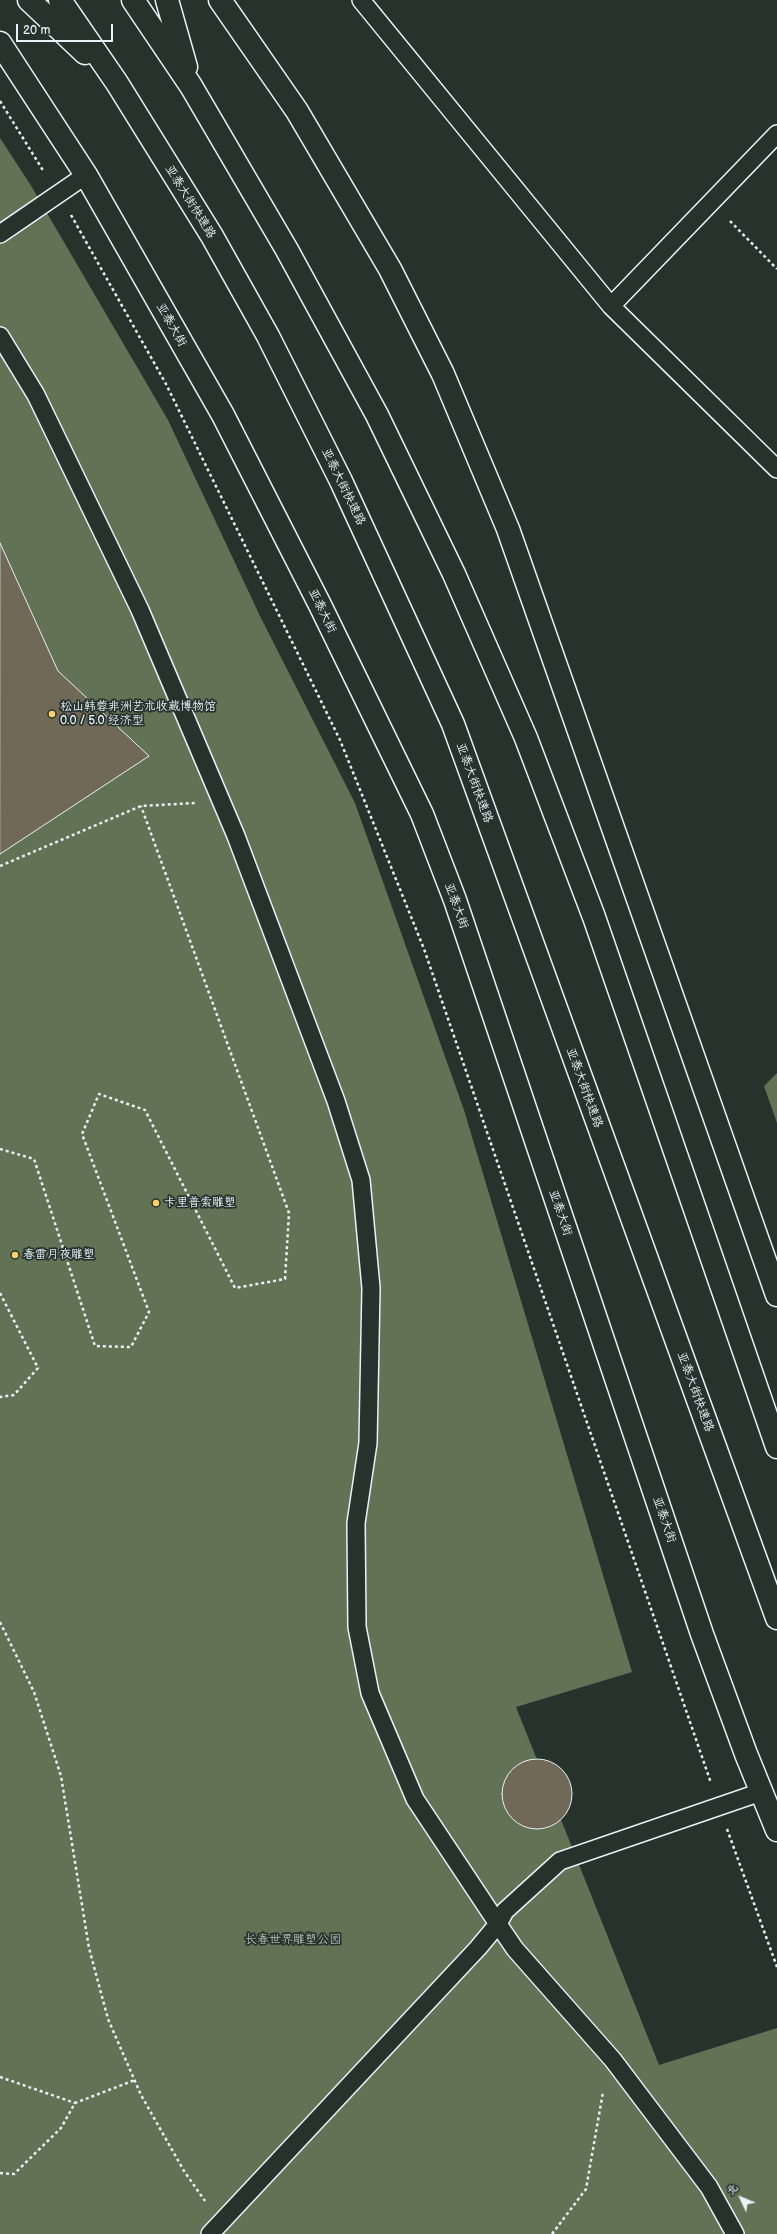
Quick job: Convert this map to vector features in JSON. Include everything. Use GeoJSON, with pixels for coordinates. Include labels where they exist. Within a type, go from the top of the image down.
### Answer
{"type":"FeatureCollection","features":[{"type":"Feature","properties":{"kind":"main road"},"geometry":{"type":"LineString","coordinates":[[29,0],[117,83]]}},
{"type":"Feature","properties":{"kind":"main road","name":"亚泰大街快速路"},"geometry":{"type":"LineString","coordinates":[[60,0],[117,83],[212,236],[268,336],[341,482],[453,724],[777,1618]]}},
{"type":"Feature","properties":{"kind":"main road"},"geometry":{"type":"LineString","coordinates":[[134,0],[191,86],[287,250],[374,408],[454,574],[526,738],[594,918],[777,1447]]}},
{"type":"Feature","properties":{"kind":"main road"},"geometry":{"type":"LineString","coordinates":[[167,0],[191,86]]}},
{"type":"Feature","properties":{"kind":"main road"},"geometry":{"type":"LineString","coordinates":[[220,0],[305,124],[390,269],[443,374],[508,529],[777,1295]]}},
{"type":"Feature","properties":{"kind":"main road","name":"亚泰大街"},"geometry":{"type":"LineString","coordinates":[[0,43],[86,175],[222,415],[320,605],[422,814],[457,908],[702,1634],[761,1792],[777,1830]]}},
{"type":"Feature","properties":{"kind":"lane"},"geometry":{"type":"LineString","coordinates":[[361,0],[611,306],[777,469]]}},
{"type":"Feature","properties":{"kind":"lane"},"geometry":{"type":"LineString","coordinates":[[611,306],[777,134]]}},
{"type":"Feature","properties":{"kind":"lane"},"geometry":{"type":"LineString","coordinates":[[0,234],[86,175]]}},
{"type":"Feature","properties":{"kind":"lane"},"geometry":{"type":"LineString","coordinates":[[0,336],[36,395],[140,610],[221,801],[336,1101],[361,1180],[371,1288],[368,1443],[356,1523],[357,1627],[370,1693],[415,1799],[498,1924],[515,1949],[610,2057],[709,2187],[735,2234]]}},
{"type":"Feature","properties":{"kind":"lane"},"geometry":{"type":"LineString","coordinates":[[215,2229],[498,1924],[505,1911],[560,1861],[761,1792]]}},
{"type":"Feature","properties":{"kind":"path"},"geometry":{"type":"LineString","coordinates":[[0,101],[78,227],[166,384],[340,740],[424,949],[719,1806],[777,1967]]}},
{"type":"Feature","properties":{"kind":"path"},"geometry":{"type":"LineString","coordinates":[[711,202],[777,269]]}},
{"type":"Feature","properties":{"kind":"path"},"geometry":{"type":"LineString","coordinates":[[0,866],[141,806],[221,801]]}},
{"type":"Feature","properties":{"kind":"path"},"geometry":{"type":"LineString","coordinates":[[0,1149],[34,1159],[95,1346],[131,1347],[149,1312],[82,1134],[99,1094],[145,1110],[235,1288],[285,1279],[290,1212],[141,806]]}},
{"type":"Feature","properties":{"kind":"path"},"geometry":{"type":"LineString","coordinates":[[0,1293],[38,1368],[14,1396],[0,1397]]}},
{"type":"Feature","properties":{"kind":"path"},"geometry":{"type":"LineString","coordinates":[[0,1622],[34,1692],[61,1776],[89,1948],[108,2019],[135,2080],[215,2229]]}},
{"type":"Feature","properties":{"kind":"path"},"geometry":{"type":"LineString","coordinates":[[552,2234],[586,2189],[610,2057]]}},
{"type":"Feature","properties":{"kind":"path"},"geometry":{"type":"LineString","coordinates":[[0,2077],[75,2103]]}},
{"type":"Feature","properties":{"kind":"path"},"geometry":{"type":"LineString","coordinates":[[0,2173],[14,2174],[61,2128],[75,2103],[135,2080]]}},
{"type":"Feature","properties":{"kind":"green space","name":"长春世界雕塑公园"},"geometry":{"type":"Polygon","coordinates":[[[0,138],[30,184],[168,420],[260,616],[355,803],[464,1110],[632,1672],[516,1707],[659,2065],[777,2028],[777,2234],[0,2234],[0,138]]]}},
{"type":"Feature","properties":{"kind":"green space"},"geometry":{"type":"Polygon","coordinates":[[[777,1073],[777,1123],[764,1086],[777,1073]]]}},
{"type":"Feature","properties":{"kind":"building","name":"松山韩蓉非洲艺术收藏博物馆 0.0 / 5.0 经济型"},"geometry":{"type":"Polygon","coordinates":[[[0,543],[58,671],[149,756],[0,854],[0,543]]]}},
{"type":"Feature","properties":{"kind":"building"},"geometry":{"type":"Polygon","coordinates":[[[530,1759],[544,1759],[557,1765],[566,1774],[572,1787],[570,1807],[562,1819],[544,1829],[530,1829],[517,1823],[508,1814],[502,1801],[502,1787],[508,1774],[517,1765],[530,1759]]]}},
{"type":"Feature","properties":{"kind":"place","name":"松山韩蓉非洲艺术收藏博物馆 0.0 / 5.0 经济型"},"geometry":{"type":"Point","coordinates":[52,714]}},
{"type":"Feature","properties":{"kind":"place","name":"卡里普索雕塑"},"geometry":{"type":"Point","coordinates":[156,1203]}},
{"type":"Feature","properties":{"kind":"place","name":"春雷月夜雕塑"},"geometry":{"type":"Point","coordinates":[15,1255]}}]}
